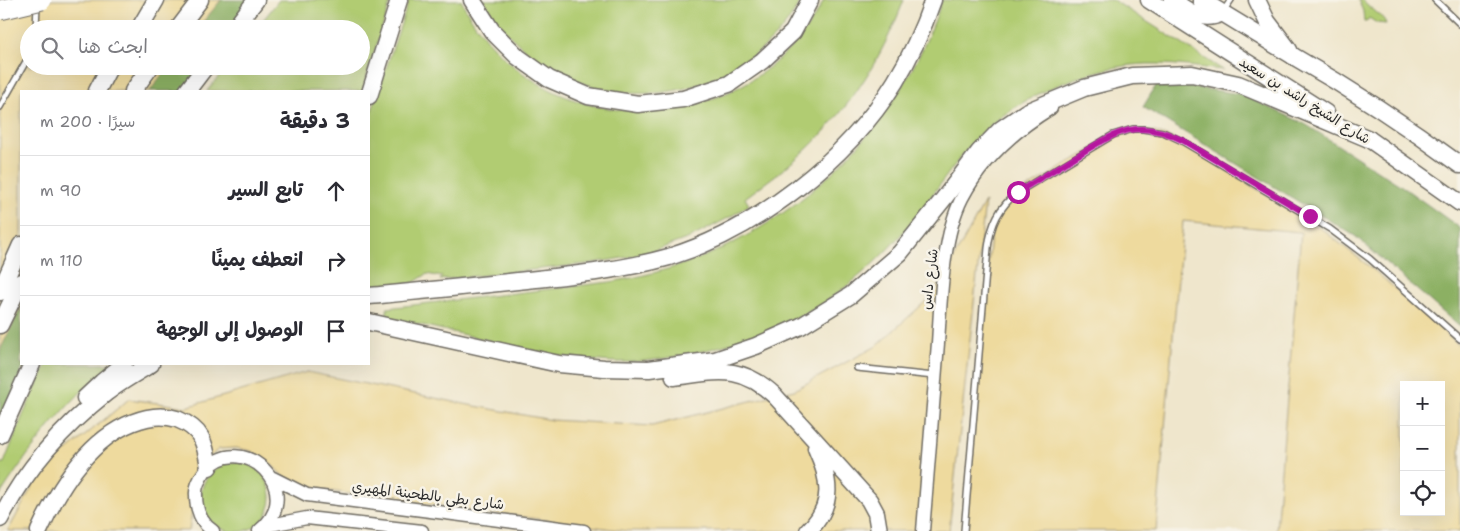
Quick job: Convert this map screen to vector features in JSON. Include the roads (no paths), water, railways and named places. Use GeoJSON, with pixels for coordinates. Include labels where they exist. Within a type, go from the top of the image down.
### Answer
{"type":"FeatureCollection","features":[{"type":"Feature","properties":{"kind":"highway"},"geometry":{"type":"LineString","coordinates":[[0,10],[42,0]]}},
{"type":"Feature","properties":{"kind":"main road"},"geometry":{"type":"LineString","coordinates":[[134,20],[144,0]]}},
{"type":"Feature","properties":{"kind":"main road"},"geometry":{"type":"LineString","coordinates":[[144,20],[156,0]]}},
{"type":"Feature","properties":{"kind":"main road"},"geometry":{"type":"LineString","coordinates":[[185,20],[200,0]]}},
{"type":"Feature","properties":{"kind":"main road"},"geometry":{"type":"LineString","coordinates":[[241,20],[256,0]]}},
{"type":"Feature","properties":{"kind":"main road"},"geometry":{"type":"LineString","coordinates":[[370,93],[399,0]]}},
{"type":"Feature","properties":{"kind":"main road"},"geometry":{"type":"LineString","coordinates":[[472,0],[492,31],[518,57],[549,80],[588,96],[638,104],[683,99],[729,84],[762,61],[793,32],[810,0]]}},
{"type":"Feature","properties":{"kind":"main road"},"geometry":{"type":"LineString","coordinates":[[370,296],[568,276],[625,266],[667,257],[691,249],[747,222],[791,193],[854,137],[894,83],[922,32],[933,0]]}},
{"type":"Feature","properties":{"kind":"main road","name":"شارع الشيخ راشد بن سعيد"},"geometry":{"type":"LineString","coordinates":[[1149,0],[1206,16],[1369,139],[1460,203]]}},
{"type":"Feature","properties":{"kind":"main road"},"geometry":{"type":"LineString","coordinates":[[1172,0],[1198,16],[1206,16]]}},
{"type":"Feature","properties":{"kind":"main road"},"geometry":{"type":"LineString","coordinates":[[1257,0],[1267,21],[1293,56]]}},
{"type":"Feature","properties":{"kind":"main road","name":"شارع الشيخ راشد بن سعيد"},"geometry":{"type":"LineString","coordinates":[[1206,16],[1226,6],[1293,56],[1339,82],[1384,111],[1460,165]]}},
{"type":"Feature","properties":{"kind":"main road"},"geometry":{"type":"LineString","coordinates":[[370,322],[559,364],[604,368],[649,368],[715,360],[756,346],[801,326],[850,295],[900,253],[979,152],[1002,129],[1026,112],[1084,88],[1132,76],[1192,74],[1238,84],[1369,139]]}},
{"type":"Feature","properties":{"kind":"main road"},"geometry":{"type":"LineString","coordinates":[[98,90],[105,75]]}},
{"type":"Feature","properties":{"kind":"main road"},"geometry":{"type":"LineString","coordinates":[[134,90],[145,75]]}},
{"type":"Feature","properties":{"kind":"main road"},"geometry":{"type":"LineString","coordinates":[[189,90],[200,75]]}},
{"type":"Feature","properties":{"kind":"main road"},"geometry":{"type":"LineString","coordinates":[[0,292],[20,248]]}},
{"type":"Feature","properties":{"kind":"main road"},"geometry":{"type":"LineString","coordinates":[[0,325],[20,284]]}},
{"type":"Feature","properties":{"kind":"main road"},"geometry":{"type":"LineString","coordinates":[[498,351],[553,372],[599,377],[660,378],[714,372],[739,373],[753,378],[768,389],[869,500],[876,513],[879,531]]}},
{"type":"Feature","properties":{"kind":"main road"},"geometry":{"type":"LineString","coordinates":[[0,435],[32,365]]}},
{"type":"Feature","properties":{"kind":"main road"},"geometry":{"type":"LineString","coordinates":[[0,519],[22,481],[66,423],[90,393],[123,365]]}},
{"type":"Feature","properties":{"kind":"main road"},"geometry":{"type":"LineString","coordinates":[[54,440],[106,393],[149,365]]}},
{"type":"Feature","properties":{"kind":"main road"},"geometry":{"type":"LineString","coordinates":[[38,531],[60,490],[77,466],[99,443],[115,431],[134,421],[154,417],[174,418],[187,424],[197,431],[206,446],[209,467]]}},
{"type":"Feature","properties":{"kind":"main road"},"geometry":{"type":"LineString","coordinates":[[808,531],[825,506],[828,490],[826,473],[810,435]]}},
{"type":"Feature","properties":{"kind":"street","name":"شارع داس"},"geometry":{"type":"LineString","coordinates":[[923,531],[943,280],[951,231],[962,199],[985,162],[998,149],[1033,119],[1084,88]]}},
{"type":"Feature","properties":{"kind":"street","name":"شارع بطي بالطحينة المهيري"},"geometry":{"type":"LineString","coordinates":[[209,467],[219,460],[230,457],[242,457],[259,464],[271,477],[307,495],[584,531]]}},
{"type":"Feature","properties":{"kind":"street"},"geometry":{"type":"LineString","coordinates":[[198,531],[200,518],[196,504],[196,491],[200,478],[209,467]]}},
{"type":"Feature","properties":{"kind":"street"},"geometry":{"type":"LineString","coordinates":[[262,529],[272,518],[276,503],[275,487],[271,477]]}},
{"type":"Feature","properties":{"kind":"street"},"geometry":{"type":"LineString","coordinates":[[200,518],[213,531]]}},
{"type":"Feature","properties":{"kind":"street"},"geometry":{"type":"LineString","coordinates":[[262,529],[307,518],[422,531]]}},
{"type":"Feature","properties":{"kind":"lane"},"geometry":{"type":"LineString","coordinates":[[36,20],[37,0]]}},
{"type":"Feature","properties":{"kind":"lane"},"geometry":{"type":"LineString","coordinates":[[1435,0],[1460,24]]}},
{"type":"Feature","properties":{"kind":"lane"},"geometry":{"type":"LineString","coordinates":[[0,107],[20,72]]}},
{"type":"Feature","properties":{"kind":"lane"},"geometry":{"type":"LineString","coordinates":[[964,531],[988,248],[993,223],[999,211],[1018,192],[1113,135],[1133,129],[1148,129],[1163,132],[1182,140],[1330,229],[1370,259],[1460,339]]}},
{"type":"Feature","properties":{"kind":"lane"},"geometry":{"type":"LineString","coordinates":[[857,368],[935,376]]}}]}
